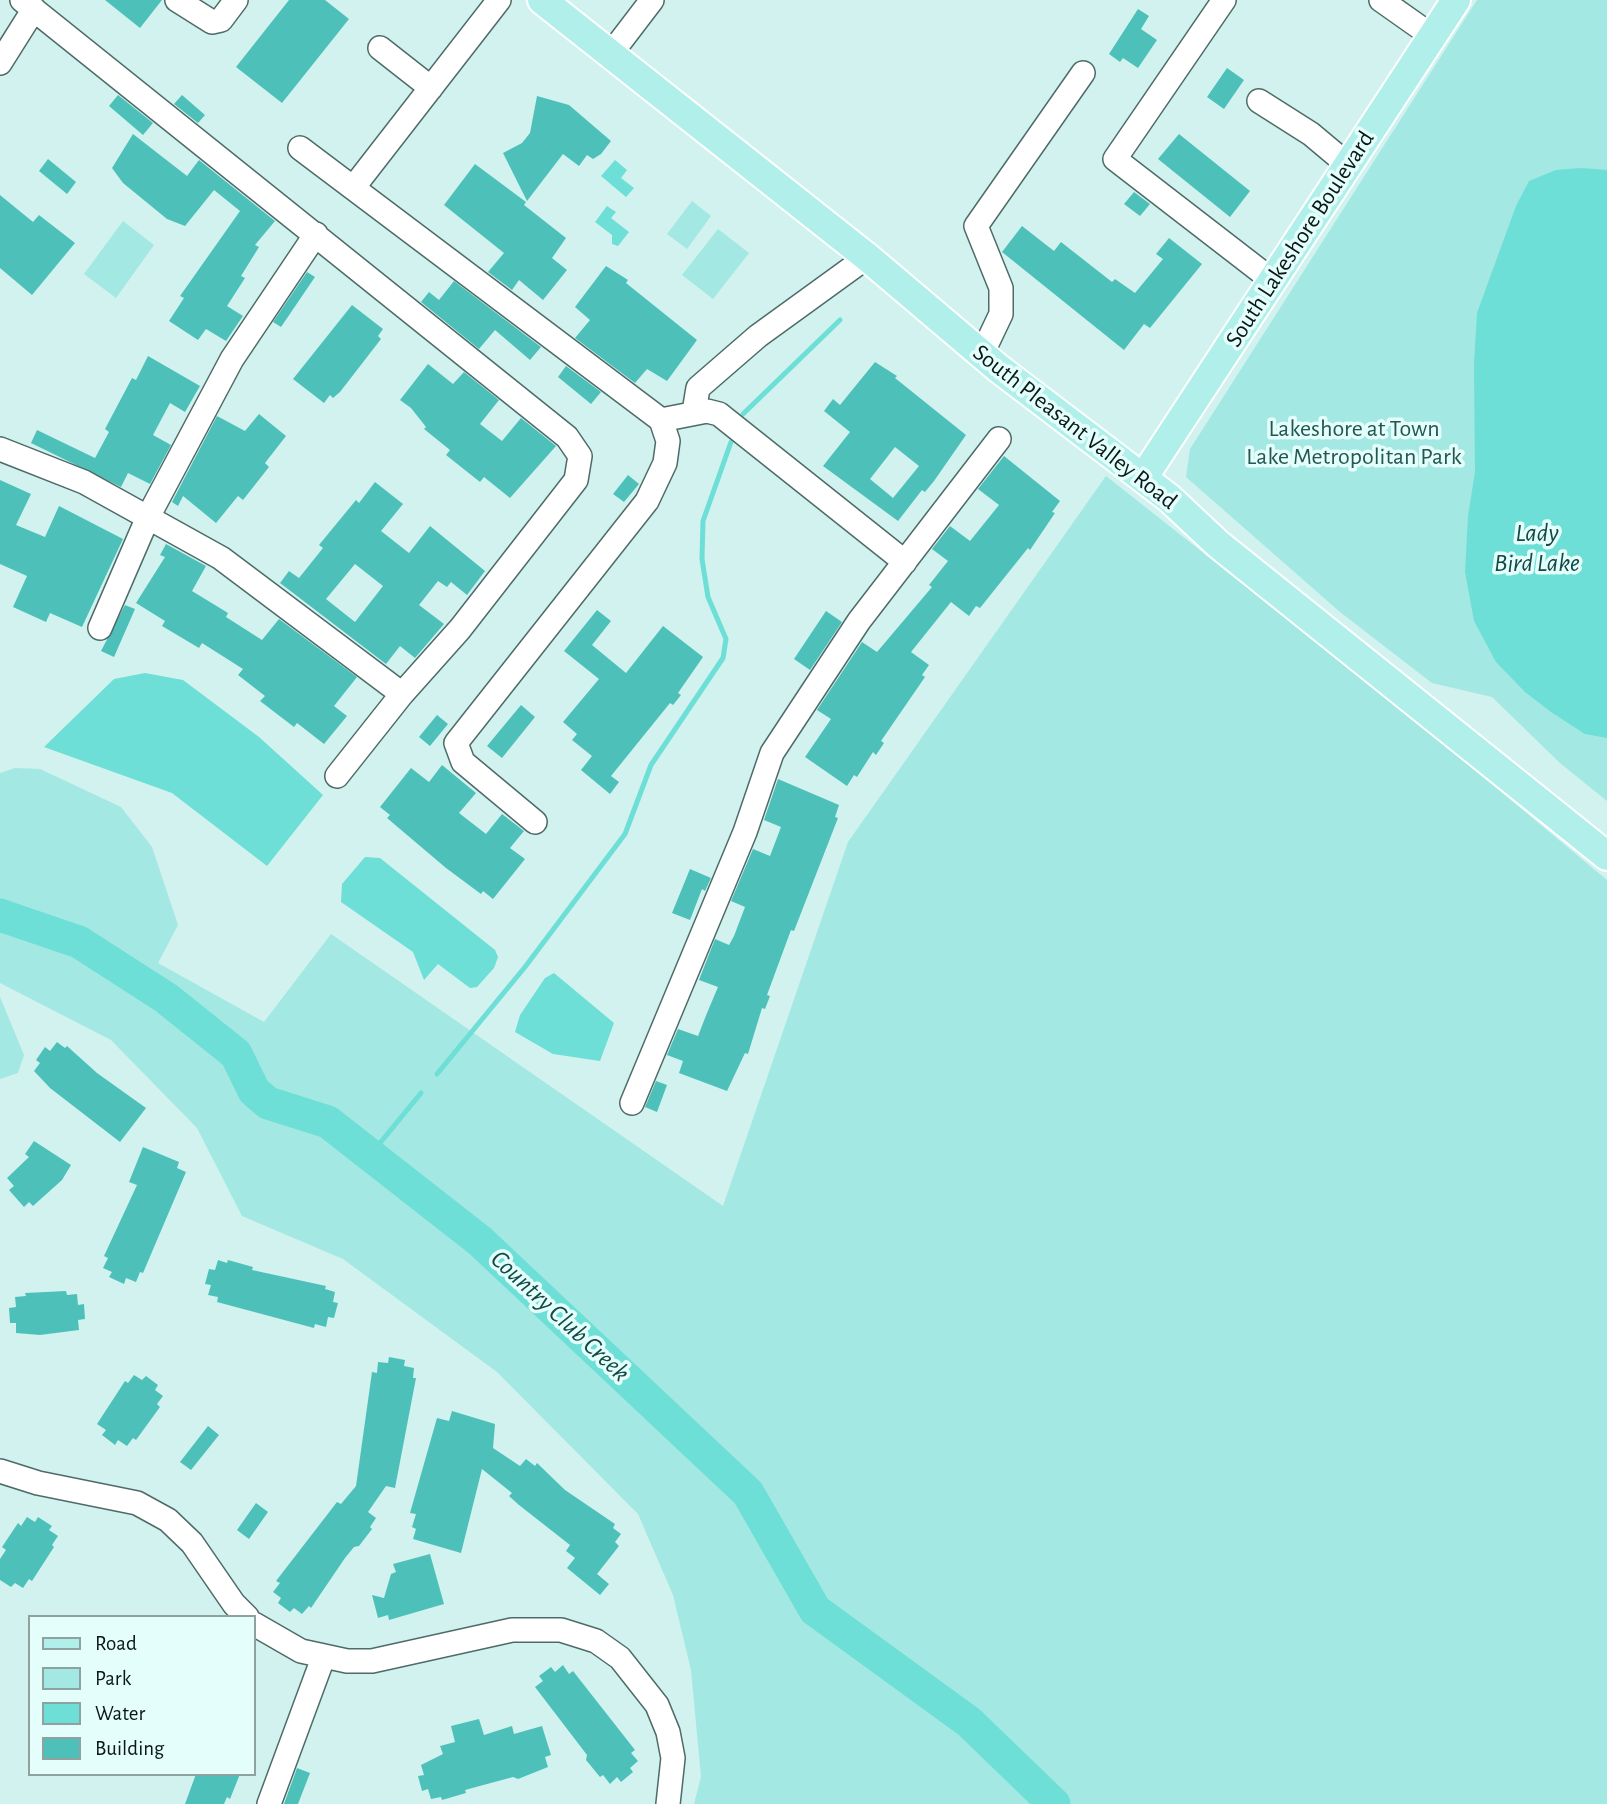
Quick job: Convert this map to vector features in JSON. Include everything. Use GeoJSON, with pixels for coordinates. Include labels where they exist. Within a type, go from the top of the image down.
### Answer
{"type":"FeatureCollection","features":[{"type":"Feature","properties":{"kind":"main road","name":"South Pleasant Valley Road"},"geometry":{"type":"LineString","coordinates":[[542,0],[867,257],[982,354],[1143,478],[1228,552],[1607,856]]}},
{"type":"Feature","properties":{"kind":"main road","name":"South Lakeshore Boulevard"},"geometry":{"type":"LineString","coordinates":[[1143,478],[1456,0]]}},
{"type":"Feature","properties":{"kind":"street"},"geometry":{"type":"LineString","coordinates":[[177,0],[212,22],[221,20],[236,0]]}},
{"type":"Feature","properties":{"kind":"street"},"geometry":{"type":"LineString","coordinates":[[353,188],[499,0]]}},
{"type":"Feature","properties":{"kind":"street"},"geometry":{"type":"LineString","coordinates":[[610,55],[652,0]]}},
{"type":"Feature","properties":{"kind":"street"},"geometry":{"type":"LineString","coordinates":[[1224,0],[1115,159],[1272,281]]}},
{"type":"Feature","properties":{"kind":"street"},"geometry":{"type":"LineString","coordinates":[[1381,0],[1432,36]]}},
{"type":"Feature","properties":{"kind":"street"},"geometry":{"type":"LineString","coordinates":[[0,63],[28,5],[567,437],[580,456],[576,480],[460,629],[402,694],[337,776]]}},
{"type":"Feature","properties":{"kind":"street"},"geometry":{"type":"LineString","coordinates":[[380,48],[431,88]]}},
{"type":"Feature","properties":{"kind":"street"},"geometry":{"type":"LineString","coordinates":[[982,354],[1001,314],[1001,288],[976,226],[1083,73]]}},
{"type":"Feature","properties":{"kind":"street"},"geometry":{"type":"LineString","coordinates":[[1259,100],[1311,134],[1348,165]]}},
{"type":"Feature","properties":{"kind":"street"},"geometry":{"type":"LineString","coordinates":[[300,148],[661,420],[668,441],[665,463],[648,501],[456,743],[463,762],[535,822]]}},
{"type":"Feature","properties":{"kind":"street"},"geometry":{"type":"LineString","coordinates":[[100,628],[148,517],[232,359],[316,234]]}},
{"type":"Feature","properties":{"kind":"street"},"geometry":{"type":"LineString","coordinates":[[694,412],[698,387],[788,314],[867,257]]}},
{"type":"Feature","properties":{"kind":"street"},"geometry":{"type":"LineString","coordinates":[[661,420],[694,412],[719,414],[905,562]]}},
{"type":"Feature","properties":{"kind":"street"},"geometry":{"type":"LineString","coordinates":[[632,1102],[745,832],[772,753],[859,621],[999,439]]}},
{"type":"Feature","properties":{"kind":"street"},"geometry":{"type":"LineString","coordinates":[[0,449],[84,482],[221,558],[402,694]]}},
{"type":"Feature","properties":{"kind":"street"},"geometry":{"type":"LineString","coordinates":[[0,1471],[38,1483],[137,1503],[167,1520],[192,1543],[234,1604],[245,1615]]}},
{"type":"Feature","properties":{"kind":"street"},"geometry":{"type":"LineString","coordinates":[[256,1625],[277,1639],[323,1658],[372,1661],[512,1630],[561,1630],[596,1641],[620,1658],[657,1705],[668,1732],[673,1758],[668,1804]]}},
{"type":"Feature","properties":{"kind":"street"},"geometry":{"type":"LineString","coordinates":[[269,1804],[323,1658]]}},
{"type":"Feature","properties":{"kind":"green space","name":"Lakeshore at Town Lake Metropolitan Park"},"geometry":{"type":"Polygon","coordinates":[[[1477,0],[1607,0],[1607,801],[1560,763],[1492,697],[1432,683],[1340,612],[1186,477],[1190,449],[1477,0]]]}},
{"type":"Feature","properties":{"kind":"green space"},"geometry":{"type":"Polygon","coordinates":[[[692,201],[711,216],[687,249],[667,234],[692,201]]]}},
{"type":"Feature","properties":{"kind":"green space"},"geometry":{"type":"Polygon","coordinates":[[[123,221],[154,245],[116,298],[84,274],[123,221]]]}},
{"type":"Feature","properties":{"kind":"green space"},"geometry":{"type":"Polygon","coordinates":[[[718,229],[749,253],[713,299],[682,275],[718,229]]]}},
{"type":"Feature","properties":{"kind":"green space"},"geometry":{"type":"Polygon","coordinates":[[[1106,476],[1406,713],[1607,880],[1607,1804],[694,1804],[701,1777],[691,1670],[673,1595],[638,1514],[497,1372],[343,1259],[242,1216],[197,1128],[111,1040],[0,983],[0,773],[15,768],[40,769],[121,807],[152,847],[178,925],[158,963],[264,1022],[331,934],[723,1206],[848,842],[1106,476]]]}},
{"type":"Feature","properties":{"kind":"green space"},"geometry":{"type":"Polygon","coordinates":[[[0,997],[24,1055],[18,1073],[0,1079],[0,997]]]}},
{"type":"Feature","properties":{"kind":"water"},"geometry":{"type":"Polygon","coordinates":[[[615,160],[627,170],[621,178],[634,188],[626,197],[601,176],[615,160]]]}},
{"type":"Feature","properties":{"kind":"water","name":"Lady Bird Lake"},"geometry":{"type":"Polygon","coordinates":[[[1556,170],[1607,170],[1607,738],[1585,734],[1551,712],[1525,692],[1496,662],[1474,621],[1465,572],[1468,516],[1475,472],[1474,364],[1477,313],[1516,206],[1529,181],[1556,170]]]}},
{"type":"Feature","properties":{"kind":"water"},"geometry":{"type":"Polygon","coordinates":[[[607,206],[616,212],[611,218],[629,232],[618,246],[612,244],[612,235],[595,222],[607,206]]]}},
{"type":"Feature","properties":{"kind":"water"},"geometry":{"type":"Polygon","coordinates":[[[145,673],[183,680],[259,737],[323,795],[267,866],[172,793],[44,747],[114,679],[145,673]]]}},
{"type":"Feature","properties":{"kind":"water"},"geometry":{"type":"Polygon","coordinates":[[[365,857],[380,858],[495,950],[498,957],[494,968],[477,987],[470,988],[438,964],[424,980],[413,952],[341,902],[342,884],[365,857]]]}},
{"type":"Feature","properties":{"kind":"water"},"geometry":{"type":"Polygon","coordinates":[[[554,973],[614,1023],[600,1061],[553,1054],[515,1032],[520,1015],[545,978],[554,973]]]}},
{"type":"Feature","properties":{"kind":"building"},"geometry":{"type":"Polygon","coordinates":[[[105,0],[162,0],[140,28],[105,0]]]}},
{"type":"Feature","properties":{"kind":"building"},"geometry":{"type":"Polygon","coordinates":[[[289,0],[325,0],[349,19],[282,103],[236,67],[289,0]]]}},
{"type":"Feature","properties":{"kind":"building"},"geometry":{"type":"Polygon","coordinates":[[[1138,9],[1149,16],[1141,29],[1157,40],[1138,68],[1123,58],[1120,62],[1109,54],[1138,9]]]}},
{"type":"Feature","properties":{"kind":"building"},"geometry":{"type":"Polygon","coordinates":[[[1227,68],[1244,80],[1224,109],[1207,97],[1227,68]]]}},
{"type":"Feature","properties":{"kind":"building"},"geometry":{"type":"Polygon","coordinates":[[[118,95],[153,123],[143,135],[109,106],[118,95]]]}},
{"type":"Feature","properties":{"kind":"building"},"geometry":{"type":"Polygon","coordinates":[[[182,95],[205,115],[198,123],[174,104],[182,95]]]}},
{"type":"Feature","properties":{"kind":"building"},"geometry":{"type":"Polygon","coordinates":[[[537,96],[569,105],[611,141],[601,154],[593,159],[587,155],[579,166],[563,154],[527,201],[503,153],[522,143],[530,133],[537,96]]]}},
{"type":"Feature","properties":{"kind":"building"},"geometry":{"type":"Polygon","coordinates":[[[133,134],[187,176],[199,160],[275,221],[255,245],[259,247],[241,276],[245,278],[227,306],[243,316],[226,341],[206,329],[198,340],[169,321],[184,298],[180,296],[240,211],[214,190],[185,226],[167,219],[123,183],[112,168],[133,134]]]}},
{"type":"Feature","properties":{"kind":"building"},"geometry":{"type":"Polygon","coordinates":[[[1179,134],[1250,191],[1230,217],[1158,159],[1179,134]]]}},
{"type":"Feature","properties":{"kind":"building"},"geometry":{"type":"Polygon","coordinates":[[[48,159],[76,182],[67,194],[39,171],[48,159]]]}},
{"type":"Feature","properties":{"kind":"building"},"geometry":{"type":"Polygon","coordinates":[[[475,164],[526,202],[524,205],[566,238],[552,258],[567,270],[543,300],[519,280],[512,290],[488,272],[504,253],[444,205],[475,164]]]}},
{"type":"Feature","properties":{"kind":"building"},"geometry":{"type":"Polygon","coordinates":[[[1134,192],[1150,204],[1140,216],[1124,204],[1134,192]]]}},
{"type":"Feature","properties":{"kind":"building"},"geometry":{"type":"Polygon","coordinates":[[[0,195],[33,222],[39,215],[75,243],[32,295],[0,268],[0,195]]]}},
{"type":"Feature","properties":{"kind":"building"},"geometry":{"type":"Polygon","coordinates":[[[1022,226],[1054,251],[1061,242],[1112,282],[1115,279],[1135,293],[1163,259],[1156,254],[1169,238],[1202,264],[1150,328],[1144,324],[1124,350],[1002,252],[1022,226]]]}},
{"type":"Feature","properties":{"kind":"building"},"geometry":{"type":"Polygon","coordinates":[[[606,266],[628,280],[626,283],[697,340],[667,381],[647,369],[635,383],[575,338],[590,320],[575,307],[606,266]]]}},
{"type":"Feature","properties":{"kind":"building"},"geometry":{"type":"Polygon","coordinates":[[[307,272],[315,277],[281,327],[273,322],[307,272]]]}},
{"type":"Feature","properties":{"kind":"building"},"geometry":{"type":"Polygon","coordinates":[[[454,281],[541,347],[530,360],[495,330],[479,349],[421,302],[429,292],[439,300],[454,281]]]}},
{"type":"Feature","properties":{"kind":"building"},"geometry":{"type":"Polygon","coordinates":[[[352,305],[383,329],[378,336],[381,339],[340,392],[333,398],[330,395],[324,403],[293,379],[352,305]]]}},
{"type":"Feature","properties":{"kind":"building"},"geometry":{"type":"Polygon","coordinates":[[[148,356],[200,386],[185,412],[170,403],[153,435],[171,445],[150,484],[128,473],[121,487],[31,443],[37,430],[95,458],[109,432],[105,429],[132,378],[136,380],[148,356]]]}},
{"type":"Feature","properties":{"kind":"building"},"geometry":{"type":"Polygon","coordinates":[[[875,362],[897,376],[895,378],[966,435],[934,481],[925,492],[922,490],[898,521],[823,466],[850,432],[824,411],[833,399],[840,405],[875,362]],[[895,447],[870,479],[893,498],[919,466],[895,447]]]}},
{"type":"Feature","properties":{"kind":"building"},"geometry":{"type":"Polygon","coordinates":[[[428,364],[453,384],[464,372],[499,400],[480,424],[502,441],[521,418],[556,446],[510,498],[484,477],[480,482],[446,455],[450,450],[424,429],[426,427],[411,408],[400,400],[428,364]]]}},
{"type":"Feature","properties":{"kind":"building"},"geometry":{"type":"Polygon","coordinates":[[[566,366],[601,392],[591,404],[558,377],[566,366]]]}},
{"type":"Feature","properties":{"kind":"building"},"geometry":{"type":"Polygon","coordinates":[[[259,414],[286,436],[265,463],[269,467],[243,500],[238,496],[216,523],[183,496],[178,506],[172,502],[217,416],[245,431],[259,414]]]}},
{"type":"Feature","properties":{"kind":"building"},"geometry":{"type":"Polygon","coordinates":[[[1004,456],[1060,501],[1052,512],[1055,513],[1030,550],[1028,548],[980,608],[976,606],[969,616],[951,602],[911,652],[929,665],[922,675],[925,677],[881,741],[884,743],[876,755],[873,752],[857,777],[854,775],[847,786],[805,757],[831,719],[817,710],[862,642],[877,652],[932,587],[929,585],[948,561],[932,549],[950,526],[970,541],[999,505],[978,489],[1004,456]]]}},
{"type":"Feature","properties":{"kind":"building"},"geometry":{"type":"Polygon","coordinates":[[[628,475],[639,484],[624,502],[613,494],[628,475]]]}},
{"type":"Feature","properties":{"kind":"building"},"geometry":{"type":"Polygon","coordinates":[[[0,480],[31,494],[16,525],[45,537],[59,506],[123,539],[82,627],[50,613],[46,622],[13,607],[27,576],[0,564],[0,480]]]}},
{"type":"Feature","properties":{"kind":"building"},"geometry":{"type":"Polygon","coordinates":[[[375,482],[403,504],[381,531],[409,553],[430,526],[485,571],[467,595],[451,582],[447,587],[438,581],[419,605],[444,624],[415,658],[400,646],[386,664],[280,583],[289,571],[299,578],[323,548],[319,545],[356,500],[359,503],[375,482]],[[355,564],[326,599],[355,622],[383,586],[355,564]]]}},
{"type":"Feature","properties":{"kind":"building"},"geometry":{"type":"Polygon","coordinates":[[[166,544],[206,566],[192,591],[228,613],[226,617],[262,640],[279,619],[357,677],[334,706],[347,716],[324,744],[297,723],[294,727],[260,701],[265,696],[238,675],[243,669],[202,643],[199,648],[162,626],[165,621],[136,603],[165,557],[160,555],[166,544]]]}},
{"type":"Feature","properties":{"kind":"building"},"geometry":{"type":"Polygon","coordinates":[[[125,605],[135,609],[114,657],[101,651],[125,605]]]}},
{"type":"Feature","properties":{"kind":"building"},"geometry":{"type":"Polygon","coordinates":[[[597,610],[611,621],[592,645],[626,673],[663,626],[703,657],[678,693],[681,695],[673,705],[670,703],[611,776],[619,782],[610,794],[581,770],[592,756],[572,740],[577,734],[563,722],[599,679],[564,651],[597,610]]]}},
{"type":"Feature","properties":{"kind":"building"},"geometry":{"type":"Polygon","coordinates":[[[826,611],[842,622],[810,670],[794,659],[826,611]]]}},
{"type":"Feature","properties":{"kind":"building"},"geometry":{"type":"Polygon","coordinates":[[[521,705],[535,717],[502,758],[487,746],[521,705]]]}},
{"type":"Feature","properties":{"kind":"building"},"geometry":{"type":"Polygon","coordinates":[[[437,715],[448,724],[430,746],[419,737],[437,715]]]}},
{"type":"Feature","properties":{"kind":"building"},"geometry":{"type":"Polygon","coordinates":[[[442,765],[476,793],[459,813],[486,834],[502,814],[524,831],[510,848],[525,859],[493,899],[483,891],[481,894],[446,868],[387,818],[390,815],[380,807],[411,768],[429,782],[442,765]]]}},
{"type":"Feature","properties":{"kind":"building"},"geometry":{"type":"Polygon","coordinates":[[[778,779],[839,805],[835,817],[838,818],[794,931],[791,930],[748,1054],[745,1053],[727,1091],[679,1073],[683,1061],[667,1055],[678,1029],[698,1036],[718,987],[699,980],[715,939],[729,945],[734,936],[745,907],[731,901],[753,849],[770,856],[781,827],[764,820],[778,779]]]}},
{"type":"Feature","properties":{"kind":"building"},"geometry":{"type":"Polygon","coordinates":[[[690,869],[711,878],[705,891],[702,889],[690,920],[672,913],[690,869]]]}},
{"type":"Feature","properties":{"kind":"building"},"geometry":{"type":"Polygon","coordinates":[[[57,1042],[65,1048],[67,1046],[97,1073],[146,1108],[120,1142],[50,1088],[34,1071],[40,1063],[36,1060],[45,1047],[50,1051],[57,1042]]]}},
{"type":"Feature","properties":{"kind":"building"},"geometry":{"type":"Polygon","coordinates":[[[656,1081],[667,1085],[657,1112],[645,1107],[656,1081]]]}},
{"type":"Feature","properties":{"kind":"building"},"geometry":{"type":"Polygon","coordinates":[[[34,1141],[71,1165],[62,1180],[33,1206],[29,1202],[24,1207],[9,1190],[14,1186],[7,1178],[29,1157],[25,1154],[34,1141]]]}},
{"type":"Feature","properties":{"kind":"building"},"geometry":{"type":"Polygon","coordinates":[[[143,1147],[179,1162],[177,1168],[186,1172],[143,1273],[140,1272],[136,1282],[126,1278],[124,1284],[109,1277],[112,1272],[103,1268],[108,1258],[104,1256],[137,1185],[129,1182],[143,1147]]]}},
{"type":"Feature","properties":{"kind":"building"},"geometry":{"type":"Polygon","coordinates":[[[218,1260],[227,1263],[228,1260],[253,1267],[252,1270],[326,1286],[325,1289],[335,1292],[333,1302],[338,1303],[334,1318],[328,1317],[326,1327],[315,1324],[314,1328],[217,1302],[218,1297],[208,1295],[211,1285],[205,1284],[209,1269],[215,1270],[218,1260]]]}},
{"type":"Feature","properties":{"kind":"building"},"geometry":{"type":"Polygon","coordinates":[[[66,1291],[67,1295],[77,1294],[78,1305],[84,1304],[85,1319],[78,1320],[79,1330],[40,1335],[16,1333],[16,1323],[10,1323],[9,1308],[16,1307],[15,1297],[26,1296],[25,1293],[66,1291]]]}},
{"type":"Feature","properties":{"kind":"building"},"geometry":{"type":"Polygon","coordinates":[[[389,1357],[405,1360],[404,1366],[414,1368],[413,1378],[416,1378],[395,1488],[386,1486],[368,1512],[376,1518],[370,1527],[372,1529],[345,1558],[311,1608],[309,1606],[302,1614],[294,1608],[290,1612],[278,1603],[281,1598],[273,1592],[280,1583],[276,1581],[337,1502],[341,1504],[356,1486],[372,1372],[377,1373],[378,1362],[388,1363],[389,1357]]]}},
{"type":"Feature","properties":{"kind":"building"},"geometry":{"type":"Polygon","coordinates":[[[134,1375],[142,1380],[146,1376],[158,1385],[155,1390],[163,1396],[157,1404],[160,1407],[136,1440],[133,1438],[127,1446],[118,1440],[115,1445],[102,1435],[106,1430],[97,1424],[125,1381],[128,1383],[134,1375]]]}},
{"type":"Feature","properties":{"kind":"building"},"geometry":{"type":"Polygon","coordinates":[[[452,1411],[495,1424],[493,1448],[520,1466],[526,1459],[535,1466],[537,1463],[565,1490],[615,1524],[613,1528],[621,1534],[615,1542],[619,1546],[597,1574],[609,1584],[600,1595],[567,1568],[575,1558],[566,1551],[570,1545],[519,1505],[509,1496],[512,1493],[482,1469],[461,1553],[413,1539],[416,1529],[412,1527],[416,1514],[410,1513],[437,1418],[449,1421],[452,1411]]]}},
{"type":"Feature","properties":{"kind":"building"},"geometry":{"type":"Polygon","coordinates":[[[208,1426],[219,1435],[191,1470],[180,1462],[208,1426]]]}},
{"type":"Feature","properties":{"kind":"building"},"geometry":{"type":"Polygon","coordinates":[[[256,1503],[268,1512],[249,1539],[237,1530],[256,1503]]]}},
{"type":"Feature","properties":{"kind":"building"},"geometry":{"type":"Polygon","coordinates":[[[27,1517],[35,1522],[38,1517],[52,1526],[49,1530],[58,1536],[32,1581],[29,1579],[23,1588],[15,1583],[11,1587],[0,1580],[0,1559],[6,1550],[2,1547],[18,1523],[21,1526],[27,1517]]]}},
{"type":"Feature","properties":{"kind":"building"},"geometry":{"type":"Polygon","coordinates":[[[430,1554],[444,1604],[389,1620],[388,1615],[378,1618],[372,1595],[384,1598],[391,1574],[396,1572],[393,1564],[430,1554]]]}},
{"type":"Feature","properties":{"kind":"building"},"geometry":{"type":"Polygon","coordinates":[[[563,1665],[569,1674],[573,1671],[635,1750],[631,1753],[638,1761],[630,1768],[633,1772],[621,1782],[617,1777],[610,1784],[603,1775],[600,1777],[586,1760],[587,1755],[535,1687],[543,1681],[539,1676],[551,1667],[555,1672],[563,1665]]]}},
{"type":"Feature","properties":{"kind":"building"},"geometry":{"type":"Polygon","coordinates":[[[479,1719],[484,1735],[512,1726],[514,1734],[542,1726],[551,1755],[545,1757],[548,1767],[518,1779],[513,1777],[465,1790],[466,1793],[442,1800],[441,1797],[431,1799],[428,1789],[422,1791],[418,1776],[424,1775],[421,1765],[443,1754],[440,1746],[455,1742],[451,1726],[479,1719]]]}},
{"type":"Feature","properties":{"kind":"building"},"geometry":{"type":"Polygon","coordinates":[[[297,1768],[310,1773],[298,1804],[284,1804],[297,1768]]]}},
{"type":"Feature","properties":{"kind":"building"},"geometry":{"type":"Polygon","coordinates":[[[195,1776],[239,1776],[230,1799],[227,1797],[224,1804],[185,1804],[195,1776]]]}},
{"type":"Feature","properties":{"kind":"waterway"},"geometry":{"type":"LineString","coordinates":[[743,414],[840,320]]}},
{"type":"Feature","properties":{"kind":"waterway"},"geometry":{"type":"LineString","coordinates":[[437,1074],[525,967],[625,834],[651,765],[723,658],[726,639],[708,597],[702,559],[703,521],[731,442]]}},
{"type":"Feature","properties":{"kind":"waterway","name":"Country Club Creek"},"geometry":{"type":"LineString","coordinates":[[0,915],[79,942],[166,998],[236,1054],[254,1091],[268,1103],[328,1122],[480,1241],[748,1493],[815,1610],[969,1722],[1054,1804]]}},
{"type":"Feature","properties":{"kind":"waterway"},"geometry":{"type":"LineString","coordinates":[[371,1154],[421,1093]]}}]}
